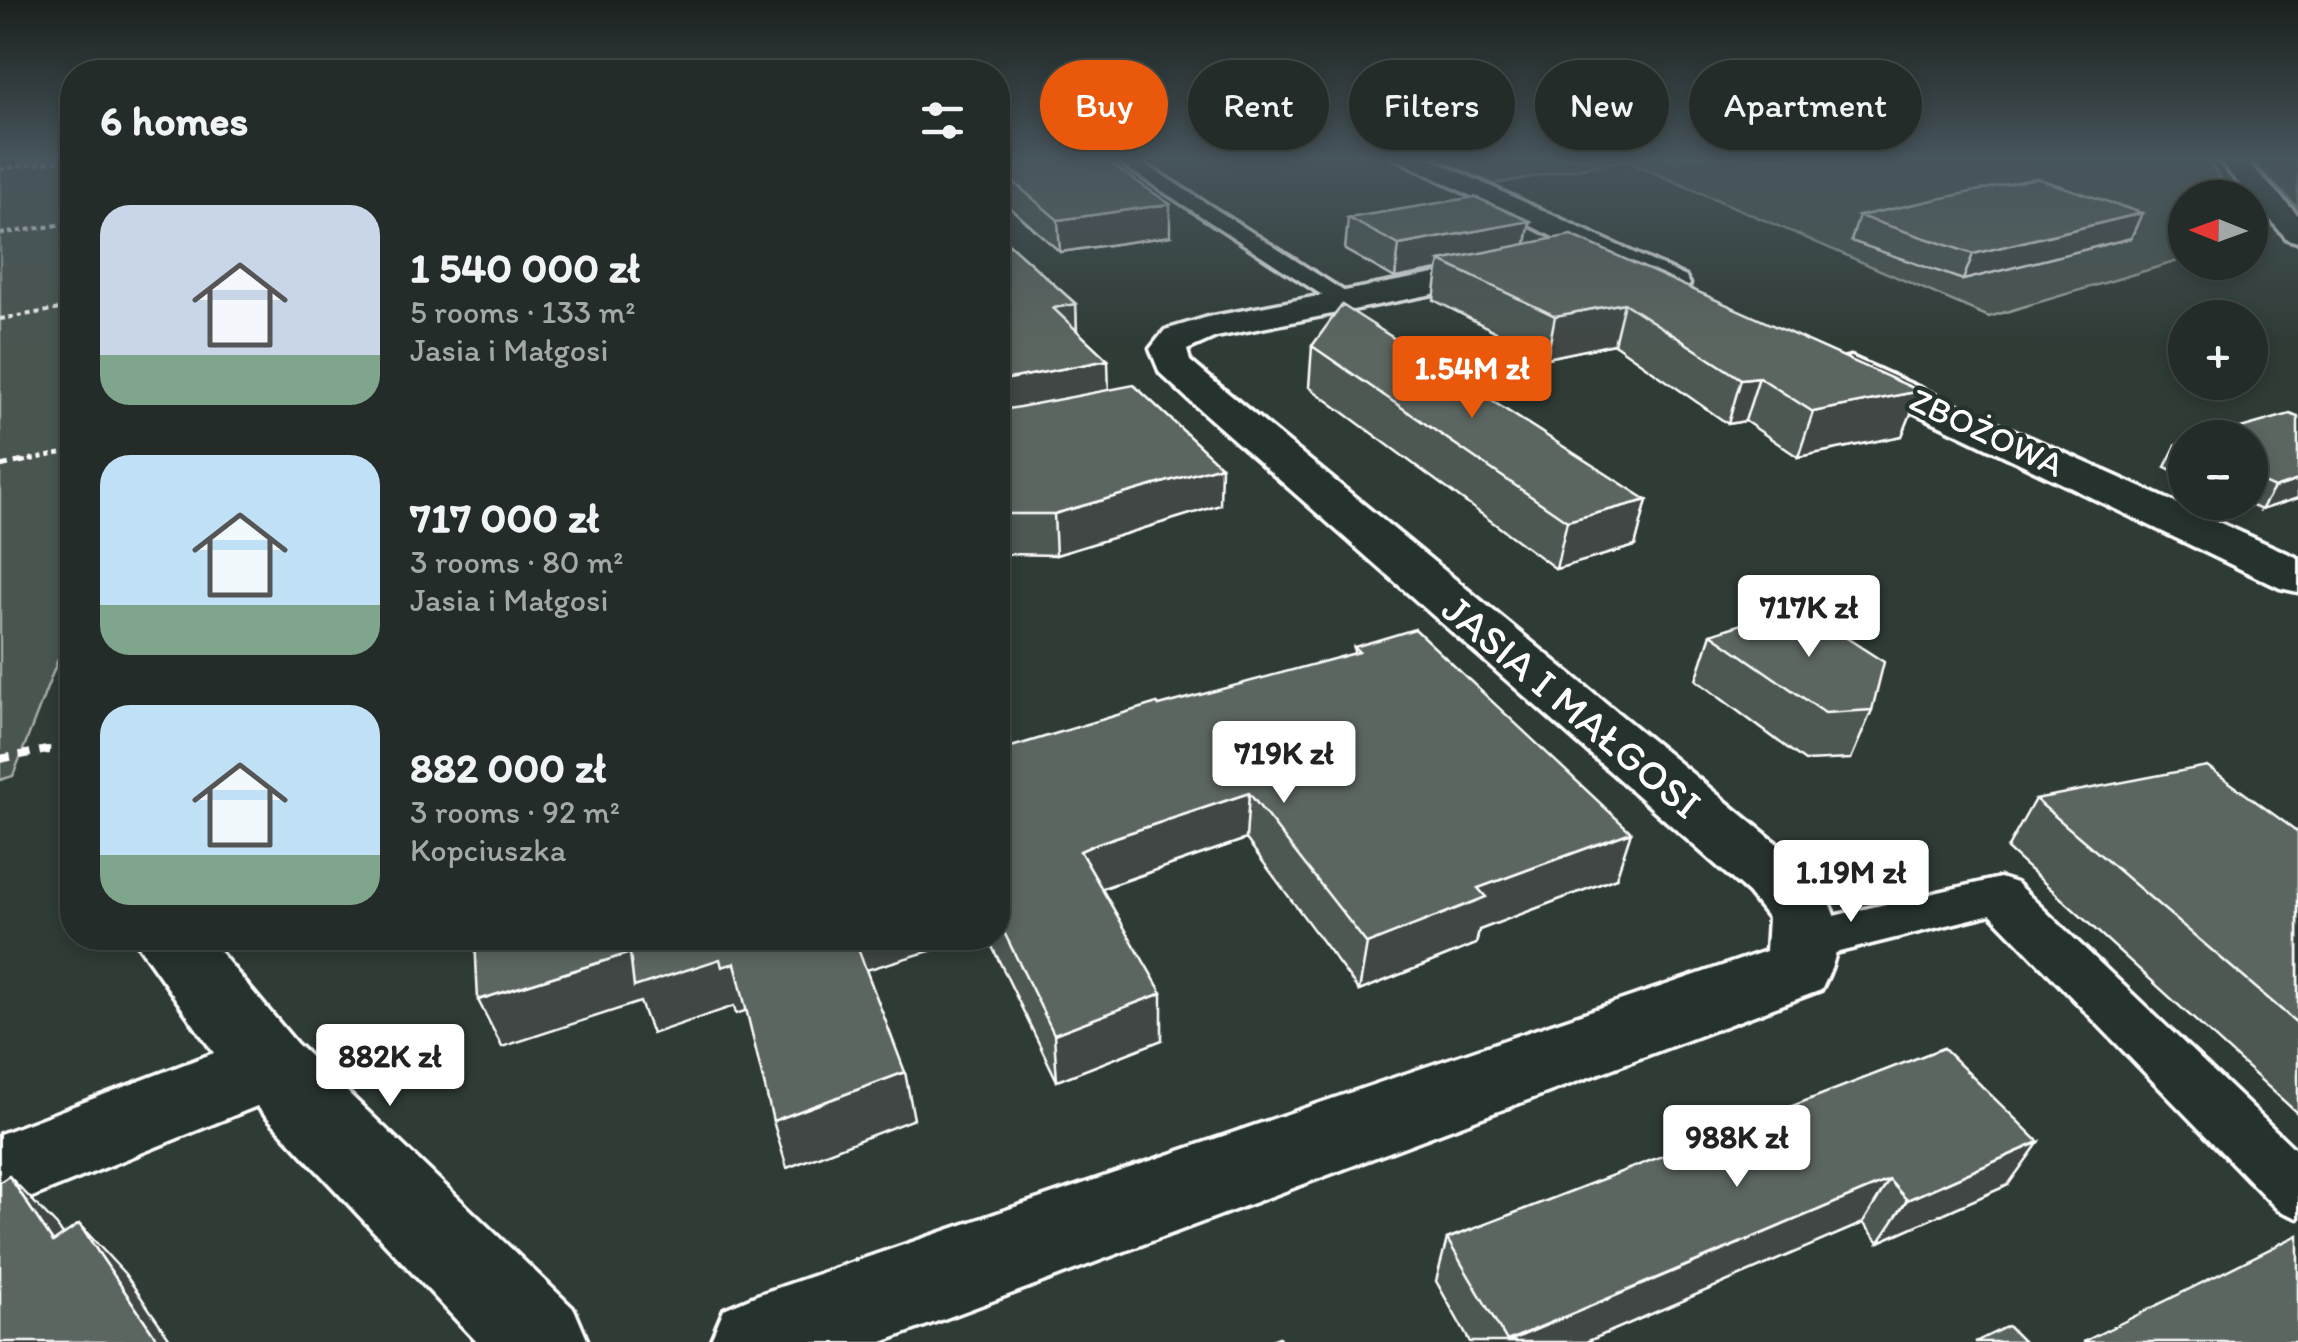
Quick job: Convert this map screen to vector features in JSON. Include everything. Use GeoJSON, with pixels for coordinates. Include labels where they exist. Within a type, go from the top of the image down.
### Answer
{"type":"FeatureCollection","features":[{"type":"Feature","properties":{"kind":"street"},"geometry":{"type":"LineString","coordinates":[[1539,220],[1710,301]]}},
{"type":"Feature","properties":{"kind":"street","name":"JASIA I MAŁGOSI"},"geometry":{"type":"LineString","coordinates":[[1606,251],[1208,328],[1178,338],[1168,349],[1184,396],[1772,876],[1802,910],[1807,942]]}},
{"type":"Feature","properties":{"kind":"street","name":"ZBOŻOWA"},"geometry":{"type":"LineString","coordinates":[[1814,350],[2298,576]]}},
{"type":"Feature","properties":{"kind":"street"},"geometry":{"type":"LineString","coordinates":[[757,1342],[1759,986],[1796,970],[1807,942]]}},
{"type":"Feature","properties":{"kind":"street"},"geometry":{"type":"LineString","coordinates":[[177,950],[269,1066],[541,1342]]}},
{"type":"Feature","properties":{"kind":"street"},"geometry":{"type":"LineString","coordinates":[[0,1172],[269,1066]]}},
{"type":"Feature","properties":{"kind":"lane"},"geometry":{"type":"LineString","coordinates":[[1220,220],[1346,301]]}},
{"type":"Feature","properties":{"kind":"lane"},"geometry":{"type":"LineString","coordinates":[[1807,942],[2000,895],[2298,1191]]}},
{"type":"Feature","properties":{"kind":"path"},"geometry":{"type":"LineString","coordinates":[[0,234],[60,225]]}},
{"type":"Feature","properties":{"kind":"path"},"geometry":{"type":"LineString","coordinates":[[0,319],[60,309]]}},
{"type":"Feature","properties":{"kind":"path"},"geometry":{"type":"LineString","coordinates":[[0,466],[60,454]]}},
{"type":"Feature","properties":{"kind":"path"},"geometry":{"type":"LineString","coordinates":[[0,759],[60,751]]}},
{"type":"Feature","properties":{"kind":"shaded area"},"geometry":{"type":"Polygon","coordinates":[[[0,220],[60,220],[60,654],[13,776],[0,780],[0,220]]]}},
{"type":"Feature","properties":{"kind":"shaded area"},"geometry":{"type":"Polygon","coordinates":[[[1763,220],[2168,220],[2168,264],[1989,317],[1763,220]]]}},
{"type":"Feature","properties":{"kind":"building"},"geometry":{"type":"Polygon","coordinates":[[[1351,220],[1530,221],[1399,245],[1351,220]]]}},
{"type":"Feature","properties":{"kind":"building"},"geometry":{"type":"Polygon","coordinates":[[[1870,220],[2115,220],[1973,254],[1870,220]]]}},
{"type":"Feature","properties":{"kind":"building"},"geometry":{"type":"Polygon","coordinates":[[[1571,235],[1920,391],[1813,412],[1759,377],[1741,379],[1624,303],[1555,316],[1440,261],[1571,235]]]}},
{"type":"Feature","properties":{"kind":"building"},"geometry":{"type":"Polygon","coordinates":[[[1010,245],[1076,304],[1053,308],[1108,360],[1010,379],[1010,245]]]}},
{"type":"Feature","properties":{"kind":"building"},"geometry":{"type":"Polygon","coordinates":[[[1342,305],[1647,500],[1567,521],[1312,346],[1342,305]]]}},
{"type":"Feature","properties":{"kind":"building"},"geometry":{"type":"Polygon","coordinates":[[[1134,385],[1221,466],[1054,514],[1010,514],[1010,409],[1134,385]]]}},
{"type":"Feature","properties":{"kind":"building"},"geometry":{"type":"Polygon","coordinates":[[[2290,414],[2298,417],[2298,480],[2274,488],[2268,485],[2268,420],[2290,414]]]}},
{"type":"Feature","properties":{"kind":"building"},"geometry":{"type":"Polygon","coordinates":[[[1797,606],[1884,662],[1872,710],[1825,713],[1711,634],[1797,606]]]}},
{"type":"Feature","properties":{"kind":"building"},"geometry":{"type":"Polygon","coordinates":[[[1415,629],[1631,832],[1478,888],[1486,897],[1367,944],[1249,793],[1098,843],[1080,851],[1162,993],[1054,1034],[1010,944],[1010,747],[1157,703],[1159,706],[1359,652],[1354,647],[1415,629]]]}},
{"type":"Feature","properties":{"kind":"building"},"geometry":{"type":"Polygon","coordinates":[[[2207,766],[2298,832],[2298,1024],[2035,799],[2207,766]]]}},
{"type":"Feature","properties":{"kind":"building"},"geometry":{"type":"Polygon","coordinates":[[[476,950],[859,950],[905,1072],[773,1121],[735,963],[722,967],[720,959],[634,987],[630,953],[478,1000],[476,950]]]}},
{"type":"Feature","properties":{"kind":"building"},"geometry":{"type":"Polygon","coordinates":[[[1943,1048],[2039,1142],[1907,1200],[1889,1180],[1507,1341],[1447,1239],[1943,1048]]]}},
{"type":"Feature","properties":{"kind":"building"},"geometry":{"type":"Polygon","coordinates":[[[9,1176],[53,1242],[79,1224],[159,1342],[0,1342],[0,1182],[9,1176]]]}},
{"type":"Feature","properties":{"kind":"building"},"geometry":{"type":"Polygon","coordinates":[[[2298,1235],[2298,1342],[2083,1342],[2298,1235]]]}},
{"type":"Feature","properties":{"kind":"building"},"geometry":{"type":"Polygon","coordinates":[[[2008,1326],[2024,1342],[1975,1342],[2008,1326]]]}}]}
